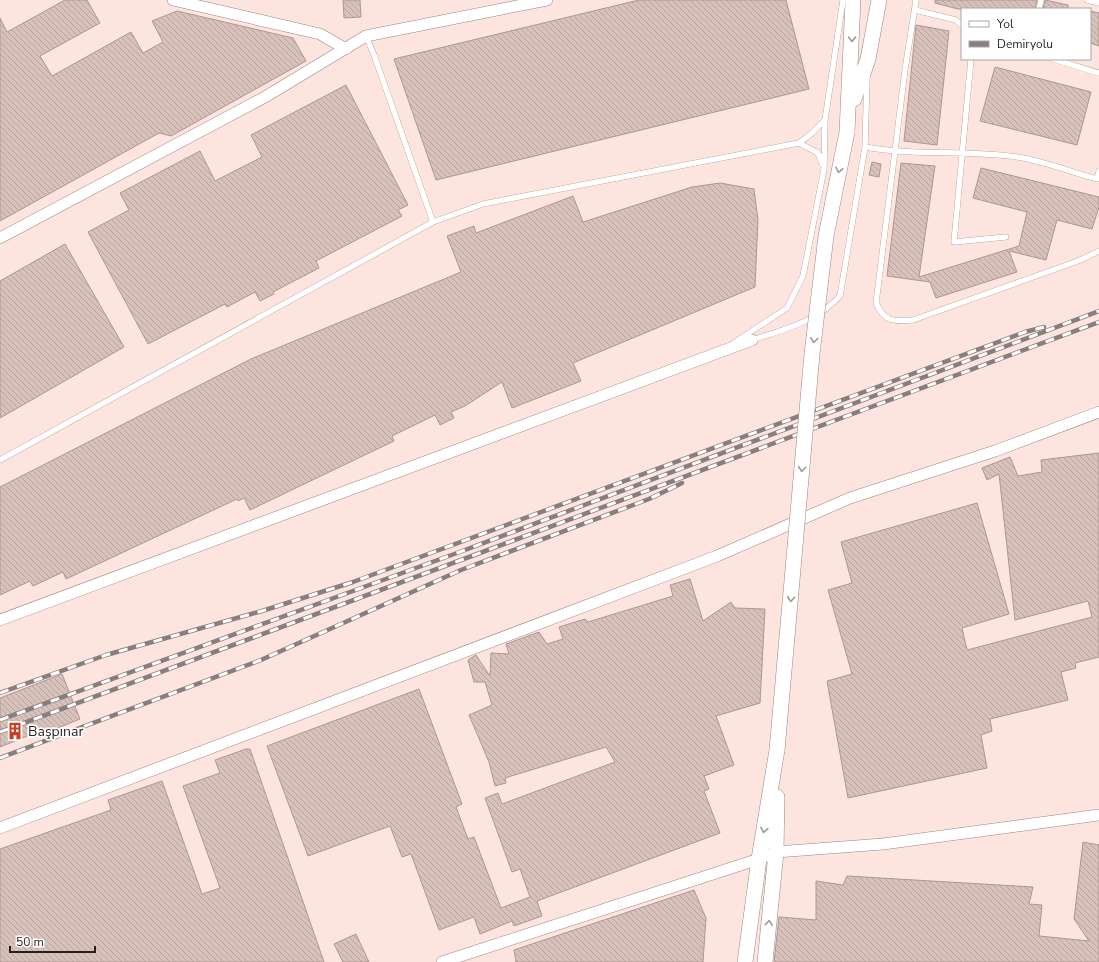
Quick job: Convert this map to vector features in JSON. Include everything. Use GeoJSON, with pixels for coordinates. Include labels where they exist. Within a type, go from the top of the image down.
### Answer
{"type":"FeatureCollection","features":[{"type":"Feature","properties":{"kind":"street"},"geometry":{"type":"LineString","coordinates":[[173,0],[320,34],[346,49]]}},
{"type":"Feature","properties":{"kind":"street"},"geometry":{"type":"LineString","coordinates":[[0,238],[264,97],[366,36],[547,0]]}},
{"type":"Feature","properties":{"kind":"street"},"geometry":{"type":"LineString","coordinates":[[764,962],[776,852],[777,750],[812,354],[826,236],[847,132],[849,115],[853,0]]}},
{"type":"Feature","properties":{"kind":"street"},"geometry":{"type":"LineString","coordinates":[[849,115],[868,59],[878,0]]}},
{"type":"Feature","properties":{"kind":"street"},"geometry":{"type":"LineString","coordinates":[[0,620],[752,340]]}},
{"type":"Feature","properties":{"kind":"street"},"geometry":{"type":"LineString","coordinates":[[0,828],[734,550],[850,498],[995,451],[1099,412]]}},
{"type":"Feature","properties":{"kind":"street"},"geometry":{"type":"LineString","coordinates":[[746,962],[758,859],[777,750]]}},
{"type":"Feature","properties":{"kind":"street"},"geometry":{"type":"LineString","coordinates":[[442,962],[776,852],[883,844],[1099,815]]}},
{"type":"Feature","properties":{"kind":"lane"},"geometry":{"type":"LineString","coordinates":[[715,353],[786,308],[803,276],[824,169],[825,120],[838,46],[843,0]]}},
{"type":"Feature","properties":{"kind":"lane"},"geometry":{"type":"LineString","coordinates":[[916,0],[894,152],[876,303],[881,314],[892,320],[913,320],[1078,261],[1099,251]]}},
{"type":"Feature","properties":{"kind":"lane"},"geometry":{"type":"LineString","coordinates":[[1087,0],[1099,3]]}},
{"type":"Feature","properties":{"kind":"lane"},"geometry":{"type":"LineString","coordinates":[[915,10],[956,20],[961,25]]}},
{"type":"Feature","properties":{"kind":"lane"},"geometry":{"type":"LineString","coordinates":[[366,36],[374,54],[433,222]]}},
{"type":"Feature","properties":{"kind":"lane"},"geometry":{"type":"LineString","coordinates":[[752,340],[798,325],[828,309],[840,296],[865,147],[868,59]]}},
{"type":"Feature","properties":{"kind":"lane"},"geometry":{"type":"LineString","coordinates":[[970,60],[954,242],[1006,238]]}},
{"type":"Feature","properties":{"kind":"lane"},"geometry":{"type":"LineString","coordinates":[[1057,60],[1099,72]]}},
{"type":"Feature","properties":{"kind":"lane"},"geometry":{"type":"LineString","coordinates":[[0,460],[433,222],[483,204],[799,143],[825,120]]}},
{"type":"Feature","properties":{"kind":"lane"},"geometry":{"type":"LineString","coordinates":[[799,143],[818,153],[824,169]]}},
{"type":"Feature","properties":{"kind":"lane"},"geometry":{"type":"LineString","coordinates":[[865,147],[894,152],[962,152],[1018,157],[1097,179],[1099,171]]}},
{"type":"Feature","properties":{"kind":"shaded area"},"geometry":{"type":"Polygon","coordinates":[[[0,0],[1099,0],[1099,962],[0,962],[0,0]]]}},
{"type":"Feature","properties":{"kind":"building"},"geometry":{"type":"Polygon","coordinates":[[[65,0],[87,0],[100,23],[40,56],[52,76],[131,32],[143,53],[163,42],[152,21],[177,11],[293,38],[306,61],[171,136],[159,133],[0,221],[0,18],[7,32],[65,0]]]}},
{"type":"Feature","properties":{"kind":"building"},"geometry":{"type":"Polygon","coordinates":[[[343,0],[360,0],[361,17],[344,18],[343,0]]]}},
{"type":"Feature","properties":{"kind":"building"},"geometry":{"type":"Polygon","coordinates":[[[639,0],[786,0],[809,89],[436,180],[394,59],[639,0]]]}},
{"type":"Feature","properties":{"kind":"building"},"geometry":{"type":"Polygon","coordinates":[[[935,0],[1037,0],[1035,8],[958,9],[935,3],[935,0]]]}},
{"type":"Feature","properties":{"kind":"building"},"geometry":{"type":"Polygon","coordinates":[[[1045,0],[1068,5],[1068,8],[1043,8],[1045,0]]]}},
{"type":"Feature","properties":{"kind":"building"},"geometry":{"type":"Polygon","coordinates":[[[1091,11],[1099,13],[1099,46],[1091,43],[1091,11]]]}},
{"type":"Feature","properties":{"kind":"building"},"geometry":{"type":"Polygon","coordinates":[[[916,25],[949,31],[937,145],[904,141],[916,25]]]}},
{"type":"Feature","properties":{"kind":"building"},"geometry":{"type":"Polygon","coordinates":[[[995,67],[1091,92],[1077,145],[980,121],[995,67]]]}},
{"type":"Feature","properties":{"kind":"building"},"geometry":{"type":"Polygon","coordinates":[[[346,85],[408,205],[398,210],[402,216],[316,261],[319,268],[273,292],[274,294],[260,301],[255,292],[227,307],[225,304],[148,344],[88,232],[129,210],[120,193],[200,151],[215,181],[262,157],[251,135],[346,85]]]}},
{"type":"Feature","properties":{"kind":"building"},"geometry":{"type":"Polygon","coordinates":[[[872,162],[881,164],[879,177],[869,175],[872,162]]]}},
{"type":"Feature","properties":{"kind":"building"},"geometry":{"type":"Polygon","coordinates":[[[901,163],[935,166],[919,277],[1019,246],[1027,212],[973,198],[981,168],[1099,197],[1099,207],[1092,229],[1057,220],[1046,260],[1009,251],[1017,272],[936,298],[930,282],[887,276],[901,163]]]}},
{"type":"Feature","properties":{"kind":"building"},"geometry":{"type":"Polygon","coordinates":[[[720,183],[754,189],[758,220],[755,287],[573,363],[581,381],[512,408],[502,382],[465,406],[451,412],[454,418],[440,425],[435,415],[392,436],[394,441],[250,510],[244,498],[238,501],[237,499],[66,579],[63,572],[33,586],[30,581],[0,595],[0,487],[251,359],[461,272],[447,236],[474,226],[476,233],[573,196],[583,222],[692,187],[720,183]]]}},
{"type":"Feature","properties":{"kind":"building"},"geometry":{"type":"Polygon","coordinates":[[[65,244],[124,347],[0,418],[0,281],[65,244]]]}},
{"type":"Feature","properties":{"kind":"building"},"geometry":{"type":"Polygon","coordinates":[[[1099,453],[1099,657],[1075,663],[1076,668],[1061,672],[1068,700],[990,719],[992,731],[981,735],[987,768],[848,798],[827,681],[852,674],[828,590],[852,583],[841,542],[977,503],[1009,614],[962,628],[967,650],[1092,617],[1088,601],[1015,620],[999,474],[987,480],[982,468],[1010,457],[1018,476],[1042,472],[1041,460],[1099,453]]]}},
{"type":"Feature","properties":{"kind":"building"},"geometry":{"type":"Polygon","coordinates":[[[690,579],[703,621],[731,602],[735,608],[765,609],[760,703],[716,716],[734,765],[704,776],[709,789],[704,791],[720,833],[537,901],[542,916],[514,926],[512,921],[480,934],[474,917],[439,930],[411,854],[402,857],[390,826],[308,856],[267,746],[419,689],[462,804],[456,807],[468,839],[474,837],[501,908],[530,897],[520,869],[512,872],[485,798],[498,793],[502,804],[615,762],[606,747],[505,778],[506,783],[495,786],[489,762],[469,715],[492,705],[485,682],[474,682],[468,660],[476,655],[490,676],[491,653],[509,654],[506,644],[539,632],[547,644],[563,639],[559,627],[585,619],[588,622],[673,596],[670,585],[690,579]]]}},
{"type":"Feature","properties":{"kind":"building"},"geometry":{"type":"Polygon","coordinates":[[[62,674],[80,719],[38,736],[37,732],[0,747],[0,698],[62,674]]]}},
{"type":"Feature","properties":{"kind":"building"},"geometry":{"type":"Polygon","coordinates":[[[250,749],[324,962],[0,962],[0,849],[111,810],[108,800],[162,781],[202,894],[220,888],[183,786],[220,773],[215,760],[250,749]]]}},
{"type":"Feature","properties":{"kind":"building"},"geometry":{"type":"Polygon","coordinates":[[[1083,842],[1099,845],[1099,962],[774,962],[779,917],[816,920],[816,881],[843,885],[847,876],[1033,887],[1029,904],[1042,905],[1039,936],[1089,941],[1074,919],[1083,842]]]}},
{"type":"Feature","properties":{"kind":"building"},"geometry":{"type":"Polygon","coordinates":[[[694,890],[706,918],[703,962],[516,962],[514,950],[694,890]]]}},
{"type":"Feature","properties":{"kind":"building"},"geometry":{"type":"Polygon","coordinates":[[[356,934],[369,962],[343,962],[334,944],[356,934]]]}},
{"type":"Feature","properties":{"kind":"railway"},"geometry":{"type":"LineString","coordinates":[[0,720],[457,553],[1099,311]]}},
{"type":"Feature","properties":{"kind":"railway"},"geometry":{"type":"LineString","coordinates":[[0,732],[1099,322]]}},
{"type":"Feature","properties":{"kind":"railway"},"geometry":{"type":"LineString","coordinates":[[0,693],[106,655],[262,611],[353,582],[1025,332],[1044,327]]}},
{"type":"Feature","properties":{"kind":"railway"},"geometry":{"type":"LineString","coordinates":[[0,758],[261,660],[461,570],[649,499],[682,483]]}},
{"type":"Feature","properties":{"kind":"place","name":"Başpınar"},"geometry":{"type":"Point","coordinates":[15,731]}}]}
